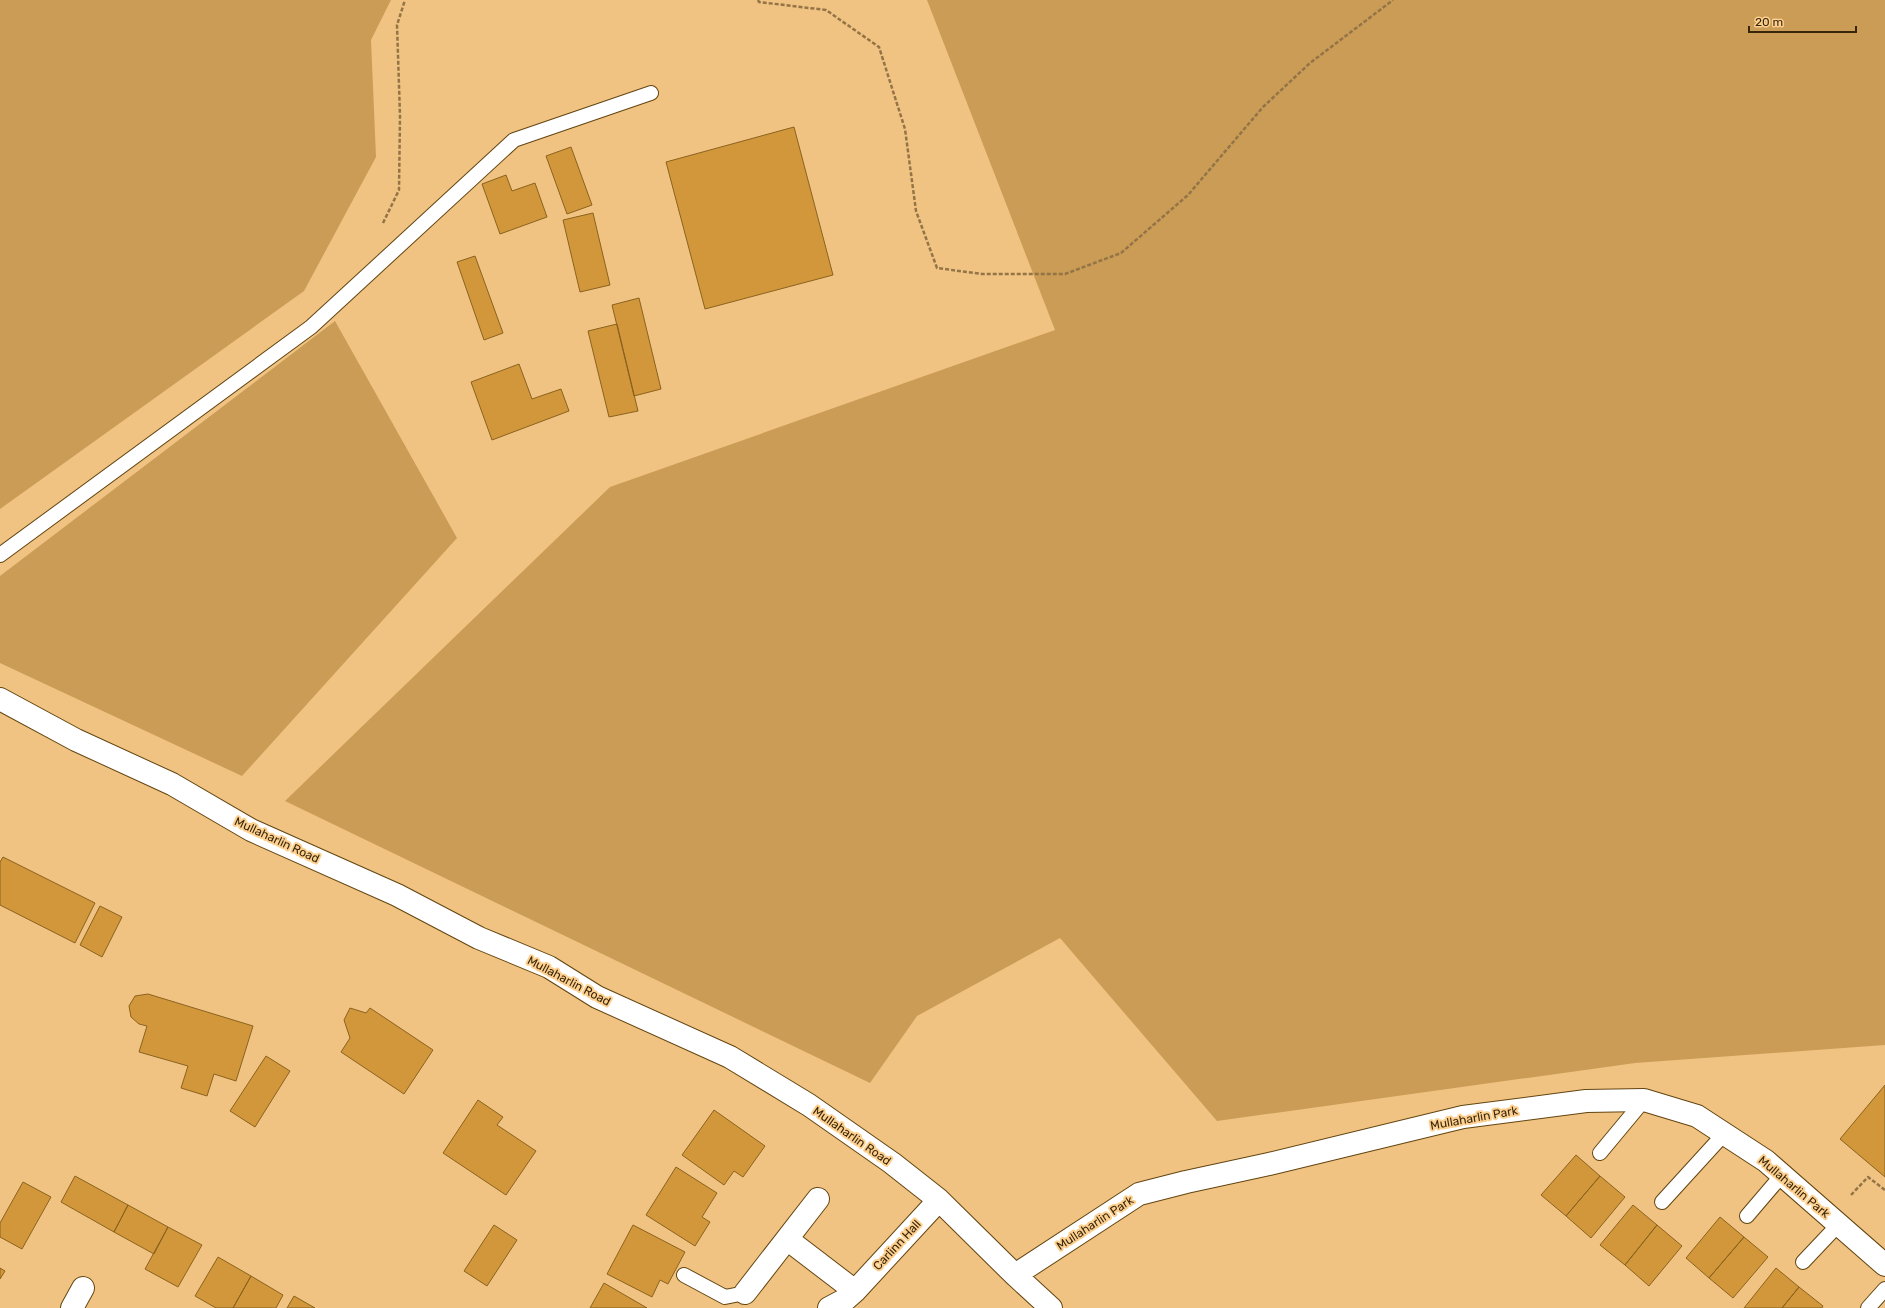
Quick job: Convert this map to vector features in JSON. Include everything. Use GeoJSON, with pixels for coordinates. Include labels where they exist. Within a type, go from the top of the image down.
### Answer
{"type":"FeatureCollection","features":[{"type":"Feature","properties":{"kind":"street","name":"Mullaharlin Road"},"geometry":{"type":"LineString","coordinates":[[0,699],[76,740],[172,784],[252,830],[397,896],[479,938],[549,967],[597,997],[730,1057],[809,1105],[892,1163],[939,1200],[1015,1275],[1051,1308]]}},
{"type":"Feature","properties":{"kind":"street","name":"Mullaharlin Park"},"geometry":{"type":"LineString","coordinates":[[1015,1275],[1139,1194],[1463,1117],[1586,1101],[1644,1100],[1697,1116],[1766,1161],[1885,1265]]}},
{"type":"Feature","properties":{"kind":"street"},"geometry":{"type":"LineString","coordinates":[[745,1293],[818,1199]]}},
{"type":"Feature","properties":{"kind":"street","name":"Carlinn Hall"},"geometry":{"type":"LineString","coordinates":[[829,1308],[846,1299],[855,1291],[939,1200]]}},
{"type":"Feature","properties":{"kind":"street"},"geometry":{"type":"LineString","coordinates":[[788,1239],[855,1291]]}},
{"type":"Feature","properties":{"kind":"street"},"geometry":{"type":"LineString","coordinates":[[72,1308],[83,1288]]}},
{"type":"Feature","properties":{"kind":"lane"},"geometry":{"type":"LineString","coordinates":[[0,555],[311,327],[514,140],[651,93]]}},
{"type":"Feature","properties":{"kind":"lane"},"geometry":{"type":"LineString","coordinates":[[1600,1154],[1644,1100]]}},
{"type":"Feature","properties":{"kind":"lane"},"geometry":{"type":"LineString","coordinates":[[1662,1202],[1724,1134]]}},
{"type":"Feature","properties":{"kind":"lane"},"geometry":{"type":"LineString","coordinates":[[1747,1216],[1782,1175]]}},
{"type":"Feature","properties":{"kind":"lane"},"geometry":{"type":"LineString","coordinates":[[1802,1262],[1834,1221]]}},
{"type":"Feature","properties":{"kind":"lane"},"geometry":{"type":"LineString","coordinates":[[684,1274],[725,1297],[745,1293]]}},
{"type":"Feature","properties":{"kind":"lane"},"geometry":{"type":"LineString","coordinates":[[1868,1308],[1885,1288]]}},
{"type":"Feature","properties":{"kind":"path"},"geometry":{"type":"LineString","coordinates":[[382,225],[399,190],[400,116],[397,25],[405,0]]}},
{"type":"Feature","properties":{"kind":"path"},"geometry":{"type":"LineString","coordinates":[[758,0],[760,2],[826,10],[879,47],[904,129],[916,211],[937,268],[982,274],[1066,274],[1121,253],[1188,195],[1263,107],[1304,69],[1393,0]]}},
{"type":"Feature","properties":{"kind":"path"},"geometry":{"type":"LineString","coordinates":[[1834,1221],[1868,1177],[1885,1190]]}},
{"type":"Feature","properties":{"kind":"shaded area"},"geometry":{"type":"Polygon","coordinates":[[[0,0],[391,0],[371,40],[376,157],[304,291],[0,509],[0,0]]]}},
{"type":"Feature","properties":{"kind":"shaded area"},"geometry":{"type":"Polygon","coordinates":[[[927,0],[1885,0],[1885,1045],[1635,1063],[1217,1121],[1060,938],[917,1016],[870,1083],[285,801],[610,487],[1055,330],[927,0]]]}},
{"type":"Feature","properties":{"kind":"shaded area"},"geometry":{"type":"Polygon","coordinates":[[[335,321],[457,538],[242,776],[0,663],[0,576],[335,321]]]}},
{"type":"Feature","properties":{"kind":"building"},"geometry":{"type":"Polygon","coordinates":[[[794,127],[833,275],[705,309],[666,162],[794,127]]]}},
{"type":"Feature","properties":{"kind":"building"},"geometry":{"type":"Polygon","coordinates":[[[571,147],[592,205],[567,214],[546,156],[571,147]]]}},
{"type":"Feature","properties":{"kind":"building"},"geometry":{"type":"Polygon","coordinates":[[[506,175],[512,191],[535,183],[547,217],[500,234],[482,184],[506,175]]]}},
{"type":"Feature","properties":{"kind":"building"},"geometry":{"type":"Polygon","coordinates":[[[593,213],[610,285],[580,292],[563,220],[593,213]]]}},
{"type":"Feature","properties":{"kind":"building"},"geometry":{"type":"Polygon","coordinates":[[[475,256],[503,333],[484,340],[457,262],[475,256]]]}},
{"type":"Feature","properties":{"kind":"building"},"geometry":{"type":"Polygon","coordinates":[[[639,298],[661,389],[634,396],[612,305],[639,298]]]}},
{"type":"Feature","properties":{"kind":"building"},"geometry":{"type":"Polygon","coordinates":[[[617,324],[638,411],[609,417],[588,331],[617,324]]]}},
{"type":"Feature","properties":{"kind":"building"},"geometry":{"type":"Polygon","coordinates":[[[519,364],[532,399],[561,389],[569,411],[492,440],[471,382],[519,364]]]}},
{"type":"Feature","properties":{"kind":"building"},"geometry":{"type":"Polygon","coordinates":[[[3,857],[95,903],[75,943],[0,905],[0,862],[3,857]]]}},
{"type":"Feature","properties":{"kind":"building"},"geometry":{"type":"Polygon","coordinates":[[[100,906],[122,917],[102,957],[80,945],[100,906]]]}},
{"type":"Feature","properties":{"kind":"building"},"geometry":{"type":"Polygon","coordinates":[[[148,994],[253,1026],[236,1081],[214,1074],[207,1096],[181,1088],[188,1066],[139,1052],[147,1026],[139,1024],[131,1017],[129,1006],[135,996],[148,994]]]}},
{"type":"Feature","properties":{"kind":"building"},"geometry":{"type":"Polygon","coordinates":[[[350,1008],[366,1013],[370,1008],[433,1050],[404,1094],[341,1052],[350,1038],[344,1020],[350,1008]]]}},
{"type":"Feature","properties":{"kind":"building"},"geometry":{"type":"Polygon","coordinates":[[[266,1056],[290,1071],[255,1127],[230,1111],[266,1056]]]}},
{"type":"Feature","properties":{"kind":"building"},"geometry":{"type":"Polygon","coordinates":[[[1885,1085],[1885,1177],[1840,1139],[1885,1085]]]}},
{"type":"Feature","properties":{"kind":"building"},"geometry":{"type":"Polygon","coordinates":[[[478,1100],[503,1117],[497,1125],[536,1151],[506,1195],[443,1153],[478,1100]]]}},
{"type":"Feature","properties":{"kind":"building"},"geometry":{"type":"Polygon","coordinates":[[[714,1110],[765,1146],[743,1177],[734,1171],[724,1185],[682,1155],[714,1110]]]}},
{"type":"Feature","properties":{"kind":"building"},"geometry":{"type":"Polygon","coordinates":[[[1576,1155],[1600,1176],[1566,1216],[1541,1195],[1576,1155]]]}},
{"type":"Feature","properties":{"kind":"building"},"geometry":{"type":"Polygon","coordinates":[[[676,1167],[717,1193],[702,1217],[710,1222],[695,1246],[646,1215],[676,1167]]]}},
{"type":"Feature","properties":{"kind":"building"},"geometry":{"type":"Polygon","coordinates":[[[75,1176],[128,1205],[114,1232],[61,1202],[75,1176]]]}},
{"type":"Feature","properties":{"kind":"building"},"geometry":{"type":"Polygon","coordinates":[[[1600,1176],[1625,1197],[1591,1238],[1566,1216],[1600,1176]]]}},
{"type":"Feature","properties":{"kind":"building"},"geometry":{"type":"Polygon","coordinates":[[[23,1182],[51,1197],[22,1249],[0,1237],[0,1223],[23,1182]]]}},
{"type":"Feature","properties":{"kind":"building"},"geometry":{"type":"Polygon","coordinates":[[[128,1205],[168,1227],[154,1254],[114,1232],[128,1205]]]}},
{"type":"Feature","properties":{"kind":"building"},"geometry":{"type":"Polygon","coordinates":[[[1633,1205],[1657,1225],[1625,1265],[1600,1245],[1633,1205]]]}},
{"type":"Feature","properties":{"kind":"building"},"geometry":{"type":"Polygon","coordinates":[[[1720,1217],[1744,1237],[1709,1278],[1686,1258],[1720,1217]]]}},
{"type":"Feature","properties":{"kind":"building"},"geometry":{"type":"Polygon","coordinates":[[[494,1225],[517,1240],[487,1286],[464,1271],[494,1225]]]}},
{"type":"Feature","properties":{"kind":"building"},"geometry":{"type":"Polygon","coordinates":[[[633,1225],[685,1252],[668,1284],[660,1280],[652,1297],[607,1274],[633,1225]]]}},
{"type":"Feature","properties":{"kind":"building"},"geometry":{"type":"Polygon","coordinates":[[[1657,1225],[1682,1246],[1649,1286],[1625,1265],[1657,1225]]]}},
{"type":"Feature","properties":{"kind":"building"},"geometry":{"type":"Polygon","coordinates":[[[168,1227],[202,1245],[178,1287],[145,1269],[168,1227]]]}},
{"type":"Feature","properties":{"kind":"building"},"geometry":{"type":"Polygon","coordinates":[[[1744,1237],[1768,1257],[1733,1298],[1709,1278],[1744,1237]]]}},
{"type":"Feature","properties":{"kind":"building"},"geometry":{"type":"Polygon","coordinates":[[[218,1257],[251,1276],[233,1308],[216,1308],[195,1296],[218,1257]]]}},
{"type":"Feature","properties":{"kind":"building"},"geometry":{"type":"Polygon","coordinates":[[[0,1268],[5,1271],[0,1279],[0,1268]]]}},
{"type":"Feature","properties":{"kind":"building"},"geometry":{"type":"Polygon","coordinates":[[[1776,1268],[1799,1287],[1782,1308],[1744,1308],[1776,1268]]]}},
{"type":"Feature","properties":{"kind":"building"},"geometry":{"type":"Polygon","coordinates":[[[251,1276],[283,1295],[276,1308],[233,1308],[251,1276]]]}},
{"type":"Feature","properties":{"kind":"building"},"geometry":{"type":"Polygon","coordinates":[[[604,1283],[647,1308],[590,1308],[604,1283]]]}},
{"type":"Feature","properties":{"kind":"building"},"geometry":{"type":"Polygon","coordinates":[[[1799,1287],[1823,1306],[1822,1308],[1782,1308],[1799,1287]]]}},
{"type":"Feature","properties":{"kind":"building"},"geometry":{"type":"Polygon","coordinates":[[[294,1296],[315,1308],[287,1308],[294,1296]]]}}]}
